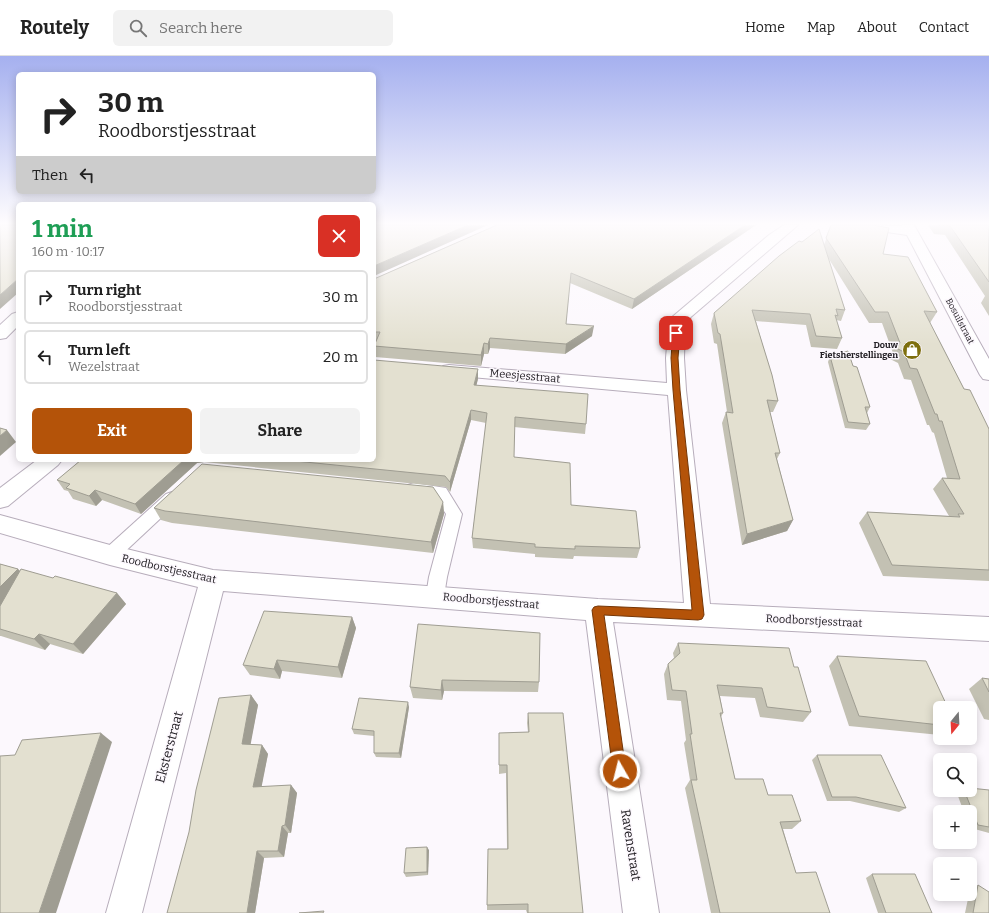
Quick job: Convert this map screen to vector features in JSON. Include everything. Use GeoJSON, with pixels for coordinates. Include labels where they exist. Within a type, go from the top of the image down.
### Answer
{"type":"FeatureCollection","features":[{"type":"Feature","properties":{"kind":"street"},"geometry":{"type":"LineString","coordinates":[[698,615],[677,390],[675,358],[677,321],[742,265]]}},
{"type":"Feature","properties":{"kind":"street","name":"Bosuilstraat"},"geometry":{"type":"LineString","coordinates":[[930,265],[989,375]]}},
{"type":"Feature","properties":{"kind":"street"},"geometry":{"type":"LineString","coordinates":[[0,334],[16,319]]}},
{"type":"Feature","properties":{"kind":"street","name":"Meesjesstraat"},"geometry":{"type":"LineString","coordinates":[[429,368],[677,390]]}},
{"type":"Feature","properties":{"kind":"street"},"geometry":{"type":"LineString","coordinates":[[0,500],[48,462]]}},
{"type":"Feature","properties":{"kind":"street","name":"Roodborstjesstraat"},"geometry":{"type":"LineString","coordinates":[[0,524],[110,555],[213,580],[435,596],[598,610],[989,629]]}},
{"type":"Feature","properties":{"kind":"street","name":"Eksterstraat"},"geometry":{"type":"LineString","coordinates":[[124,913],[213,580]]}},
{"type":"Feature","properties":{"kind":"street","name":"Ravenstraat"},"geometry":{"type":"LineString","coordinates":[[598,610],[641,913]]}},
{"type":"Feature","properties":{"kind":"lane"},"geometry":{"type":"LineString","coordinates":[[110,555],[182,488]]}},
{"type":"Feature","properties":{"kind":"lane"},"geometry":{"type":"LineString","coordinates":[[401,488],[440,492],[454,514],[438,577],[435,596]]}},
{"type":"Feature","properties":{"kind":"building"},"geometry":{"type":"Polygon","coordinates":[[[0,265],[16,265],[16,281],[0,295],[0,265]]]}},
{"type":"Feature","properties":{"kind":"building"},"geometry":{"type":"Polygon","coordinates":[[[406,265],[685,265],[634,299],[571,273],[566,324],[594,326],[566,344],[490,338],[488,344],[484,343],[481,355],[376,346],[376,341],[380,332],[376,332],[376,278],[406,265]]]}},
{"type":"Feature","properties":{"kind":"building"},"geometry":{"type":"Polygon","coordinates":[[[769,265],[831,265],[845,310],[836,309],[838,316],[835,315],[842,338],[816,336],[810,314],[752,310],[772,375],[778,401],[767,400],[780,453],[775,453],[793,520],[747,534],[726,412],[733,413],[720,334],[718,333],[714,313],[769,265]]]}},
{"type":"Feature","properties":{"kind":"building"},"geometry":{"type":"Polygon","coordinates":[[[844,265],[912,265],[937,312],[924,311],[964,389],[970,390],[989,429],[989,570],[892,565],[867,512],[960,517],[958,514],[964,514],[942,478],[960,479],[942,421],[939,421],[937,414],[935,414],[917,369],[910,368],[904,352],[896,348],[900,343],[888,312],[875,312],[844,265]]]}},
{"type":"Feature","properties":{"kind":"building"},"geometry":{"type":"Polygon","coordinates":[[[977,265],[989,265],[989,282],[977,265]]]}},
{"type":"Feature","properties":{"kind":"building"},"geometry":{"type":"Polygon","coordinates":[[[848,351],[853,366],[857,367],[870,407],[865,407],[870,424],[848,422],[830,356],[848,351]]]}},
{"type":"Feature","properties":{"kind":"building"},"geometry":{"type":"Polygon","coordinates":[[[376,360],[478,369],[474,385],[588,394],[586,424],[515,417],[514,457],[570,463],[571,505],[636,511],[640,548],[575,546],[575,549],[535,547],[535,544],[472,538],[487,413],[471,410],[450,482],[445,476],[305,462],[376,462],[376,360]]]}},
{"type":"Feature","properties":{"kind":"building"},"geometry":{"type":"Polygon","coordinates":[[[0,428],[7,430],[0,436],[0,428]]]}},
{"type":"Feature","properties":{"kind":"building"},"geometry":{"type":"Polygon","coordinates":[[[79,462],[182,462],[135,504],[95,490],[89,496],[66,488],[70,484],[57,480],[79,462]]]}},
{"type":"Feature","properties":{"kind":"building"},"geometry":{"type":"Polygon","coordinates":[[[202,464],[433,487],[443,502],[431,542],[165,511],[154,508],[202,464]]]}},
{"type":"Feature","properties":{"kind":"building"},"geometry":{"type":"Polygon","coordinates":[[[0,564],[18,569],[0,587],[0,564]]]}},
{"type":"Feature","properties":{"kind":"building"},"geometry":{"type":"Polygon","coordinates":[[[21,569],[53,578],[55,576],[117,593],[73,644],[39,634],[34,639],[0,629],[0,606],[21,569]]]}},
{"type":"Feature","properties":{"kind":"building"},"geometry":{"type":"Polygon","coordinates":[[[264,611],[352,617],[338,667],[277,660],[274,669],[243,665],[264,611]]]}},
{"type":"Feature","properties":{"kind":"building"},"geometry":{"type":"Polygon","coordinates":[[[418,624],[540,633],[539,682],[442,680],[441,690],[410,687],[418,624]]]}},
{"type":"Feature","properties":{"kind":"building"},"geometry":{"type":"Polygon","coordinates":[[[678,643],[789,648],[794,667],[798,667],[811,712],[767,707],[762,688],[717,685],[723,713],[720,713],[735,779],[763,779],[768,795],[792,795],[801,821],[780,822],[796,873],[816,872],[830,913],[720,913],[691,780],[697,780],[690,734],[692,734],[686,691],[672,690],[668,664],[680,653],[678,643]]]}},
{"type":"Feature","properties":{"kind":"building"},"geometry":{"type":"Polygon","coordinates":[[[837,656],[926,661],[945,701],[933,701],[933,724],[859,716],[837,656]]]}},
{"type":"Feature","properties":{"kind":"building"},"geometry":{"type":"Polygon","coordinates":[[[982,678],[989,679],[989,692],[982,678]]]}},
{"type":"Feature","properties":{"kind":"building"},"geometry":{"type":"Polygon","coordinates":[[[251,695],[242,744],[262,745],[253,787],[291,785],[285,825],[282,826],[278,851],[257,851],[247,913],[167,913],[189,832],[196,790],[219,698],[251,695]]]}},
{"type":"Feature","properties":{"kind":"building"},"geometry":{"type":"Polygon","coordinates":[[[359,698],[408,702],[399,753],[374,753],[374,731],[352,729],[359,698]]]}},
{"type":"Feature","properties":{"kind":"building"},"geometry":{"type":"Polygon","coordinates":[[[528,713],[563,713],[583,913],[528,913],[528,904],[487,905],[488,849],[508,849],[507,765],[499,765],[499,733],[529,732],[528,713]]]}},
{"type":"Feature","properties":{"kind":"building"},"geometry":{"type":"Polygon","coordinates":[[[101,733],[39,913],[0,913],[0,756],[15,755],[22,740],[101,733]]]}},
{"type":"Feature","properties":{"kind":"building"},"geometry":{"type":"Polygon","coordinates":[[[817,755],[881,755],[906,808],[856,797],[832,797],[817,755]]]}},
{"type":"Feature","properties":{"kind":"building"},"geometry":{"type":"Polygon","coordinates":[[[977,789],[989,790],[989,827],[978,825],[977,805],[970,805],[967,797],[977,797],[977,789]]]}},
{"type":"Feature","properties":{"kind":"building"},"geometry":{"type":"Polygon","coordinates":[[[427,847],[427,872],[404,873],[406,848],[427,847]]]}},
{"type":"Feature","properties":{"kind":"building"},"geometry":{"type":"Polygon","coordinates":[[[872,874],[915,874],[932,913],[886,913],[872,874]]]}},
{"type":"Feature","properties":{"kind":"building"},"geometry":{"type":"Polygon","coordinates":[[[978,885],[989,892],[989,913],[973,913],[975,901],[977,901],[978,885]]]}},
{"type":"Feature","properties":{"kind":"building"},"geometry":{"type":"Polygon","coordinates":[[[324,911],[323,913],[299,913],[324,911]]]}},
{"type":"Feature","properties":{"kind":"place","name":"Douw Fietsherstellingen"},"geometry":{"type":"Point","coordinates":[912,350]}},
{"type":"Feature","properties":{"kind":"route"},"geometry":{"type":"LineString","coordinates":[[620,771],[598,610],[698,615],[677,390],[675,358],[676,333]]}}]}
